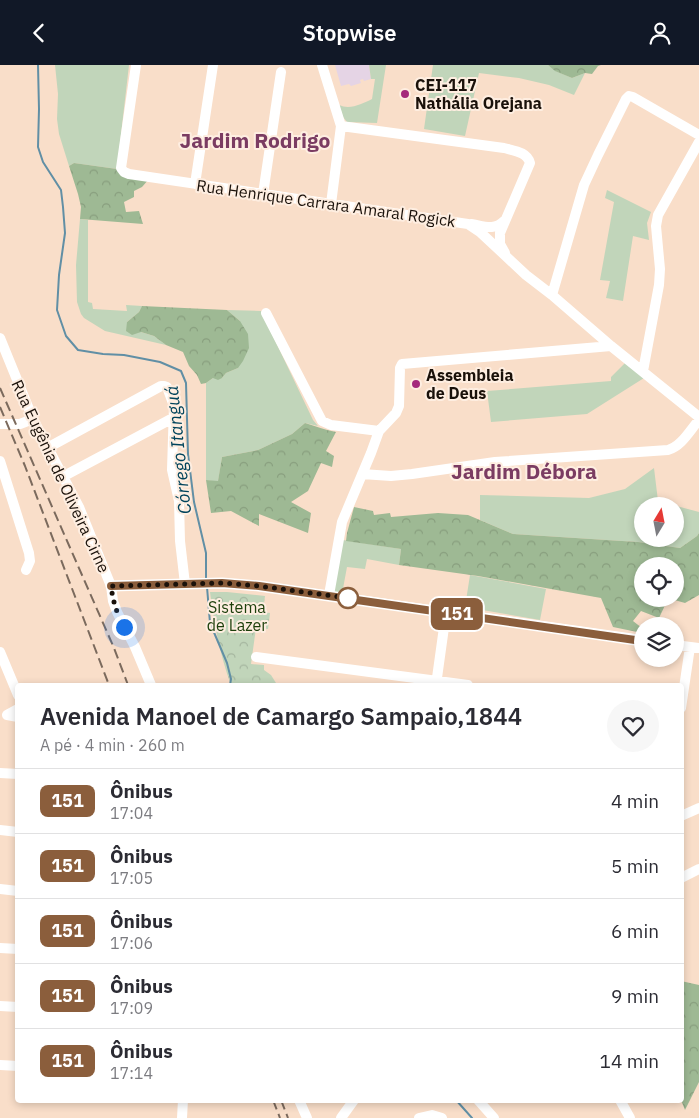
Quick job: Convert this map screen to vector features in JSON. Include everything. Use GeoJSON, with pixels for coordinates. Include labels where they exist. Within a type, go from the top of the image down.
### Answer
{"type":"FeatureCollection","features":[{"type":"Feature","properties":{"kind":"street","name":"Rua Henrique Carrara Amaral Rogick"},"geometry":{"type":"LineString","coordinates":[[136,65],[121,167],[124,172],[468,224],[480,232],[526,275],[699,418]]}},
{"type":"Feature","properties":{"kind":"street"},"geometry":{"type":"LineString","coordinates":[[195,184],[213,65]]}},
{"type":"Feature","properties":{"kind":"street"},"geometry":{"type":"LineString","coordinates":[[322,65],[340,126],[331,204]]}},
{"type":"Feature","properties":{"kind":"street"},"geometry":{"type":"LineString","coordinates":[[263,194],[281,72]]}},
{"type":"Feature","properties":{"kind":"street"},"geometry":{"type":"LineString","coordinates":[[552,295],[584,185],[626,99],[629,96],[633,97],[699,135]]}},
{"type":"Feature","properties":{"kind":"street"},"geometry":{"type":"LineString","coordinates":[[340,126],[504,148],[523,154],[530,163],[499,239],[508,257]]}},
{"type":"Feature","properties":{"kind":"street"},"geometry":{"type":"LineString","coordinates":[[643,371],[659,285],[660,269],[656,226],[658,215],[699,142]]}},
{"type":"Feature","properties":{"kind":"street"},"geometry":{"type":"LineString","coordinates":[[468,224],[494,227],[500,225],[506,219]]}},
{"type":"Feature","properties":{"kind":"street"},"geometry":{"type":"LineString","coordinates":[[266,313],[322,421],[331,425],[379,431]]}},
{"type":"Feature","properties":{"kind":"street","name":"Rua Eugênia de Oliveira Cirne"},"geometry":{"type":"LineString","coordinates":[[0,338],[33,419],[79,507],[111,586],[117,613],[135,647],[150,683]]}},
{"type":"Feature","properties":{"kind":"street"},"geometry":{"type":"LineString","coordinates":[[329,595],[342,522],[379,431],[396,413],[399,406],[400,368],[402,364],[611,346]]}},
{"type":"Feature","properties":{"kind":"street"},"geometry":{"type":"LineString","coordinates":[[48,447],[161,386],[167,387],[174,406],[172,470],[179,501],[180,541],[185,584]]}},
{"type":"Feature","properties":{"kind":"street"},"geometry":{"type":"LineString","coordinates":[[64,476],[173,418]]}},
{"type":"Feature","properties":{"kind":"street"},"geometry":{"type":"LineString","coordinates":[[362,474],[391,476],[495,462],[668,450],[680,444],[699,418]]}},
{"type":"Feature","properties":{"kind":"street"},"geometry":{"type":"LineString","coordinates":[[1,424],[20,423],[33,419]]}},
{"type":"Feature","properties":{"kind":"street"},"geometry":{"type":"LineString","coordinates":[[0,461],[29,553],[30,561],[26,570]]}},
{"type":"Feature","properties":{"kind":"street"},"geometry":{"type":"LineString","coordinates":[[111,586],[199,583],[259,586],[634,640]]}},
{"type":"Feature","properties":{"kind":"street"},"geometry":{"type":"LineString","coordinates":[[256,657],[436,683],[446,613]]}},
{"type":"Feature","properties":{"kind":"street"},"geometry":{"type":"LineString","coordinates":[[684,694],[694,648]]}},
{"type":"Feature","properties":{"kind":"street"},"geometry":{"type":"LineString","coordinates":[[0,653],[15,688]]}},
{"type":"Feature","properties":{"kind":"street"},"geometry":{"type":"LineString","coordinates":[[3,715],[15,710]]}},
{"type":"Feature","properties":{"kind":"street"},"geometry":{"type":"LineString","coordinates":[[0,773],[15,774]]}},
{"type":"Feature","properties":{"kind":"street"},"geometry":{"type":"LineString","coordinates":[[684,815],[699,808]]}},
{"type":"Feature","properties":{"kind":"street"},"geometry":{"type":"LineString","coordinates":[[0,830],[15,832]]}},
{"type":"Feature","properties":{"kind":"street"},"geometry":{"type":"LineString","coordinates":[[684,876],[699,869]]}},
{"type":"Feature","properties":{"kind":"street"},"geometry":{"type":"LineString","coordinates":[[0,889],[15,891]]}},
{"type":"Feature","properties":{"kind":"street"},"geometry":{"type":"LineString","coordinates":[[0,948],[15,949]]}},
{"type":"Feature","properties":{"kind":"street"},"geometry":{"type":"LineString","coordinates":[[0,1006],[15,1007]]}},
{"type":"Feature","properties":{"kind":"street"},"geometry":{"type":"LineString","coordinates":[[0,1065],[15,1066]]}},
{"type":"Feature","properties":{"kind":"street"},"geometry":{"type":"LineString","coordinates":[[182,1118],[183,1103]]}},
{"type":"Feature","properties":{"kind":"street"},"geometry":{"type":"LineString","coordinates":[[300,1103],[307,1118]]}},
{"type":"Feature","properties":{"kind":"street"},"geometry":{"type":"LineString","coordinates":[[341,1118],[352,1103]]}},
{"type":"Feature","properties":{"kind":"street"},"geometry":{"type":"LineString","coordinates":[[481,1103],[494,1118]]}},
{"type":"Feature","properties":{"kind":"street"},"geometry":{"type":"LineString","coordinates":[[622,1103],[630,1118]]}},
{"type":"Feature","properties":{"kind":"street"},"geometry":{"type":"LineString","coordinates":[[419,1118],[432,1115],[442,1118]]}},
{"type":"Feature","properties":{"kind":"shaded area"},"geometry":{"type":"Polygon","coordinates":[[[335,65],[369,65],[371,79],[360,80],[361,83],[351,86],[349,84],[341,86],[335,65]]]}},
{"type":"Feature","properties":{"kind":"green space"},"geometry":{"type":"Polygon","coordinates":[[[55,65],[129,65],[117,169],[74,163],[69,166],[59,134],[55,65]]]}},
{"type":"Feature","properties":{"kind":"green space"},"geometry":{"type":"Polygon","coordinates":[[[369,65],[386,65],[377,123],[347,122],[339,105],[352,107],[372,99],[375,79],[371,79],[369,65]]]}},
{"type":"Feature","properties":{"kind":"green space"},"geometry":{"type":"Polygon","coordinates":[[[433,65],[548,65],[572,78],[585,73],[574,95],[549,85],[519,78],[479,73],[465,136],[424,129],[433,65]]]}},
{"type":"Feature","properties":{"kind":"green space"},"geometry":{"type":"Polygon","coordinates":[[[548,65],[601,65],[592,74],[585,73],[572,78],[555,71],[548,65]]]}},
{"type":"Feature","properties":{"kind":"green space"},"geometry":{"type":"Polygon","coordinates":[[[74,163],[117,169],[149,179],[142,187],[134,191],[134,197],[124,202],[126,212],[139,211],[143,224],[80,219],[81,207],[69,166],[74,163]]]}},
{"type":"Feature","properties":{"kind":"green space"},"geometry":{"type":"Polygon","coordinates":[[[607,190],[651,212],[647,223],[649,240],[633,236],[623,301],[606,298],[610,281],[600,280],[614,202],[605,198],[607,190]]]}},
{"type":"Feature","properties":{"kind":"green space"},"geometry":{"type":"Polygon","coordinates":[[[80,219],[88,220],[88,302],[92,303],[93,309],[127,311],[126,305],[142,306],[139,312],[127,322],[141,332],[154,336],[166,345],[105,331],[84,318],[81,314],[77,302],[76,265],[80,219]]]}},
{"type":"Feature","properties":{"kind":"green space"},"geometry":{"type":"Polygon","coordinates":[[[142,306],[227,310],[240,321],[248,334],[249,348],[243,361],[238,368],[226,373],[222,378],[218,380],[213,378],[201,384],[197,375],[189,366],[183,352],[166,345],[154,336],[141,332],[132,335],[126,331],[127,322],[139,312],[142,306]]]}},
{"type":"Feature","properties":{"kind":"green space"},"geometry":{"type":"Polygon","coordinates":[[[227,310],[261,311],[313,420],[318,426],[305,423],[292,434],[258,450],[222,457],[218,482],[206,480],[206,383],[213,378],[222,378],[226,373],[238,368],[240,321],[227,310]]]}},
{"type":"Feature","properties":{"kind":"green space"},"geometry":{"type":"Polygon","coordinates":[[[625,363],[644,378],[587,414],[491,422],[487,391],[611,381],[611,377],[625,363]]]}},
{"type":"Feature","properties":{"kind":"green space"},"geometry":{"type":"Polygon","coordinates":[[[305,423],[336,432],[326,451],[334,456],[332,467],[321,463],[308,491],[291,502],[311,513],[308,533],[259,514],[259,526],[231,511],[211,513],[206,480],[218,481],[222,457],[258,450],[292,434],[305,423]]]}},
{"type":"Feature","properties":{"kind":"green space"},"geometry":{"type":"Polygon","coordinates":[[[654,468],[658,497],[634,497],[634,542],[513,534],[480,520],[480,495],[589,498],[625,489],[654,468]]]}},
{"type":"Feature","properties":{"kind":"green space"},"geometry":{"type":"Polygon","coordinates":[[[354,507],[373,511],[374,515],[390,513],[391,517],[438,513],[468,515],[513,534],[634,542],[634,547],[680,548],[684,547],[699,533],[699,595],[684,603],[684,557],[634,557],[634,607],[664,607],[659,617],[641,611],[634,617],[634,631],[613,627],[601,598],[478,576],[399,565],[401,549],[346,541],[354,507]]]}},
{"type":"Feature","properties":{"kind":"green space"},"geometry":{"type":"Polygon","coordinates":[[[684,508],[699,512],[699,533],[684,545],[684,508]]]}},
{"type":"Feature","properties":{"kind":"green space"},"geometry":{"type":"Polygon","coordinates":[[[343,540],[401,549],[399,565],[367,559],[365,569],[347,567],[342,594],[333,593],[343,540]]]}},
{"type":"Feature","properties":{"kind":"green space"},"geometry":{"type":"Polygon","coordinates":[[[470,575],[546,589],[540,620],[465,607],[470,575]]]}},
{"type":"Feature","properties":{"kind":"green space","name":"Sistema de Lazer"},"geometry":{"type":"Polygon","coordinates":[[[210,592],[265,596],[263,612],[270,613],[268,629],[256,628],[251,664],[264,665],[264,670],[271,675],[276,683],[230,683],[213,616],[210,592]]]}},
{"type":"Feature","properties":{"kind":"green space"},"geometry":{"type":"Polygon","coordinates":[[[684,982],[699,985],[699,1082],[685,1110],[682,1103],[684,1103],[684,982]]]}},
{"type":"Feature","properties":{"kind":"waterway","name":"Córrego Itanguá"},"geometry":{"type":"LineString","coordinates":[[38,65],[38,147],[43,162],[61,190],[63,207],[65,233],[59,275],[57,310],[66,336],[78,350],[124,355],[160,362],[181,371],[186,383],[188,454],[194,502],[206,553],[206,580]]}},
{"type":"Feature","properties":{"kind":"waterway","name":"Córrego Itanguá"},"geometry":{"type":"LineString","coordinates":[[207,587],[210,623],[227,663],[230,683]]}},
{"type":"Feature","properties":{"kind":"waterway","name":"Córrego Itanguá"},"geometry":{"type":"LineString","coordinates":[[459,1103],[472,1118]]}},
{"type":"Feature","properties":{"kind":"railway"},"geometry":{"type":"LineString","coordinates":[[0,388],[114,648],[127,683]]}},
{"type":"Feature","properties":{"kind":"railway"},"geometry":{"type":"LineString","coordinates":[[0,407],[25,466],[108,683]]}},
{"type":"Feature","properties":{"kind":"railway"},"geometry":{"type":"LineString","coordinates":[[274,1103],[280,1118]]}},
{"type":"Feature","properties":{"kind":"railway"},"geometry":{"type":"LineString","coordinates":[[282,1103],[288,1118]]}},
{"type":"Feature","properties":{"kind":"bus line","name":"151"},"geometry":{"type":"LineString","coordinates":[[111,586],[222,583],[259,586],[634,640]]}},
{"type":"Feature","properties":{"kind":"place","name":"CEI-117 Nathália Orejana"},"geometry":{"type":"Point","coordinates":[405,94]}},
{"type":"Feature","properties":{"kind":"place","name":"Assembleia de Deus"},"geometry":{"type":"Point","coordinates":[416,384]}},
{"type":"Feature","properties":{"kind":"district","name":"Jardim Rodrigo"},"geometry":{"type":"Point","coordinates":[255,140]}},
{"type":"Feature","properties":{"kind":"district","name":"Jardim Débora"},"geometry":{"type":"Point","coordinates":[524,471]}},
{"type":"Feature","properties":{"kind":"route"},"geometry":{"type":"LineString","coordinates":[[124,627],[113,601],[111,586],[222,583],[348,598]]}}]}
